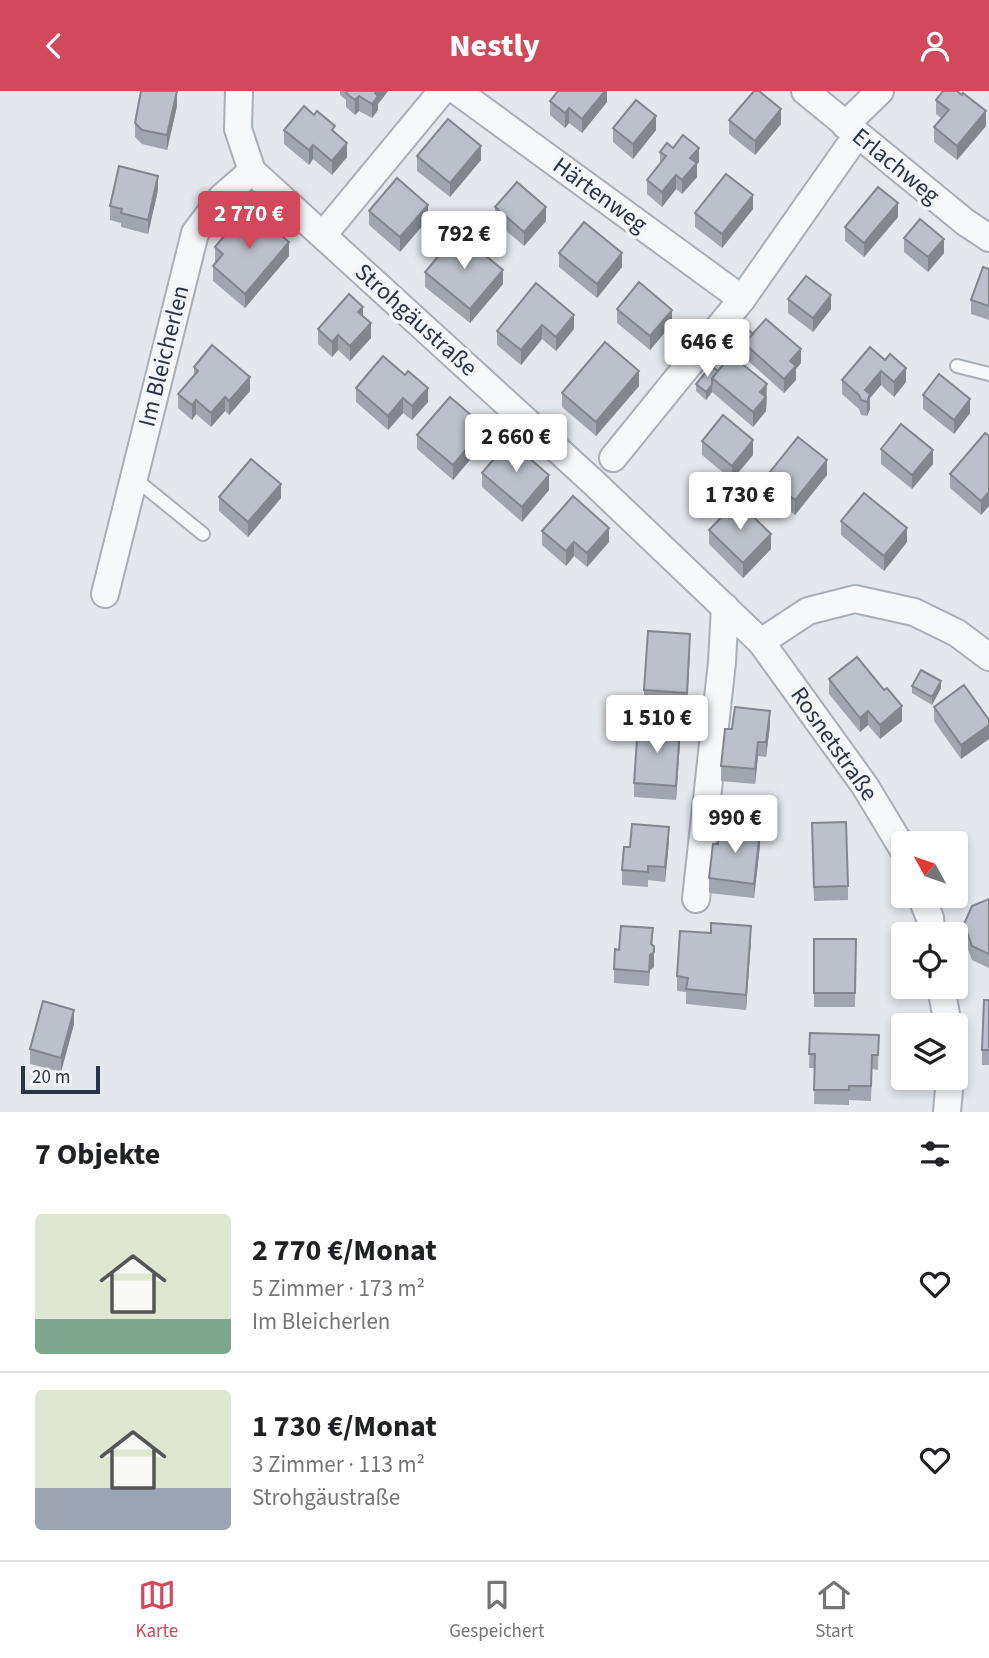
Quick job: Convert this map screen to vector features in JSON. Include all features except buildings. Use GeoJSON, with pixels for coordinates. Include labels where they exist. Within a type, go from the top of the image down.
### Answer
{"type":"FeatureCollection","features":[{"type":"Feature","properties":{"kind":"street","name":"Strohgäustraße"},"geometry":{"type":"LineString","coordinates":[[239,91],[238,129],[252,171],[593,482],[761,642]]}},
{"type":"Feature","properties":{"kind":"street"},"geometry":{"type":"LineString","coordinates":[[323,235],[442,91]]}},
{"type":"Feature","properties":{"kind":"street","name":"Härtenweg"},"geometry":{"type":"LineString","coordinates":[[457,91],[742,299]]}},
{"type":"Feature","properties":{"kind":"street","name":"Erlachweg"},"geometry":{"type":"LineString","coordinates":[[805,91],[965,222],[989,238]]}},
{"type":"Feature","properties":{"kind":"street"},"geometry":{"type":"LineString","coordinates":[[613,458],[742,299],[851,130],[880,91]]}},
{"type":"Feature","properties":{"kind":"street","name":"Im Bleicherlen"},"geometry":{"type":"LineString","coordinates":[[105,594],[195,233],[222,197],[252,171]]}},
{"type":"Feature","properties":{"kind":"street"},"geometry":{"type":"LineString","coordinates":[[761,642],[808,611],[855,599],[914,612],[957,633],[989,657]]}},
{"type":"Feature","properties":{"kind":"street"},"geometry":{"type":"LineString","coordinates":[[696,899],[722,662],[725,607]]}},
{"type":"Feature","properties":{"kind":"street","name":"Rosnetstraße"},"geometry":{"type":"LineString","coordinates":[[761,642],[865,786],[892,831]]}},
{"type":"Feature","properties":{"kind":"street"},"geometry":{"type":"LineString","coordinates":[[947,1112],[949,1090]]}},
{"type":"Feature","properties":{"kind":"lane"},"geometry":{"type":"LineString","coordinates":[[957,366],[989,374]]}},
{"type":"Feature","properties":{"kind":"lane"},"geometry":{"type":"LineString","coordinates":[[134,478],[203,534]]}}]}
